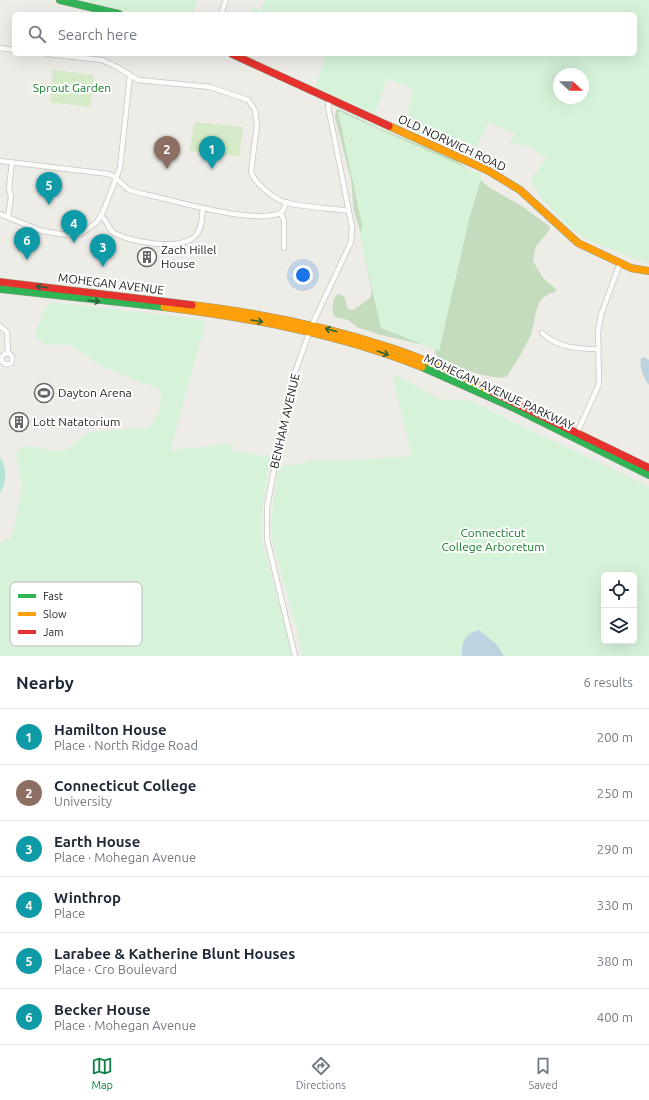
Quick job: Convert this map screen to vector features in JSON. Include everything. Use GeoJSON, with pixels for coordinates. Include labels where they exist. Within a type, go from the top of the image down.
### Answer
{"type":"FeatureCollection","features":[{"type":"Feature","properties":{"kind":"main road"},"geometry":{"type":"LineString","coordinates":[[60,0],[111,12]]}},
{"type":"Feature","properties":{"kind":"main road","name":"OLD NORWICH ROAD"},"geometry":{"type":"LineString","coordinates":[[236,56],[499,176],[520,190],[578,243],[620,263],[649,271]]}},
{"type":"Feature","properties":{"kind":"main road","name":"MOHEGAN AVENUE"},"geometry":{"type":"LineString","coordinates":[[0,282],[219,312]]}},
{"type":"Feature","properties":{"kind":"main road","name":"MOHEGAN AVENUE"},"geometry":{"type":"LineString","coordinates":[[0,290],[219,312]]}},
{"type":"Feature","properties":{"kind":"main road","name":"MOHEGAN AVENUE PARKWAY"},"geometry":{"type":"LineString","coordinates":[[219,312],[247,312],[312,324],[390,348],[435,365],[649,468]]}},
{"type":"Feature","properties":{"kind":"main road","name":"MOHEGAN AVENUE PARKWAY"},"geometry":{"type":"LineString","coordinates":[[219,312],[271,323],[375,350],[432,371],[649,475]]}},
{"type":"Feature","properties":{"kind":"street"},"geometry":{"type":"LineString","coordinates":[[222,12],[226,0]]}},
{"type":"Feature","properties":{"kind":"street"},"geometry":{"type":"LineString","coordinates":[[0,48],[12,50]]}},
{"type":"Feature","properties":{"kind":"street"},"geometry":{"type":"LineString","coordinates":[[66,56],[102,60],[140,80],[207,87],[237,95],[251,103],[255,110],[256,125],[251,165],[252,175],[264,189],[287,202],[349,211]]}},
{"type":"Feature","properties":{"kind":"street"},"geometry":{"type":"LineString","coordinates":[[0,214],[45,232],[73,235],[86,231],[101,216],[120,168],[130,75]]}},
{"type":"Feature","properties":{"kind":"street","name":"BENHAM AVENUE"},"geometry":{"type":"LineString","coordinates":[[295,656],[285,608],[266,539],[267,507],[274,462],[289,394],[312,324],[351,242],[352,227],[328,106],[330,100]]}},
{"type":"Feature","properties":{"kind":"street"},"geometry":{"type":"LineString","coordinates":[[0,161],[108,174],[117,178],[129,189],[203,208],[269,216],[281,213],[287,202]]}},
{"type":"Feature","properties":{"kind":"street"},"geometry":{"type":"LineString","coordinates":[[8,217],[11,197],[9,187],[12,163]]}},
{"type":"Feature","properties":{"kind":"street"},"geometry":{"type":"LineString","coordinates":[[101,216],[112,231],[128,238],[171,244],[183,242],[196,235],[200,227],[203,208]]}},
{"type":"Feature","properties":{"kind":"street"},"geometry":{"type":"LineString","coordinates":[[281,213],[284,221],[284,248]]}},
{"type":"Feature","properties":{"kind":"street"},"geometry":{"type":"LineString","coordinates":[[577,433],[599,384],[598,332],[601,315],[620,263]]}},
{"type":"Feature","properties":{"kind":"street"},"geometry":{"type":"LineString","coordinates":[[0,326],[7,332],[8,353]]}},
{"type":"Feature","properties":{"kind":"street"},"geometry":{"type":"LineString","coordinates":[[542,333],[555,342],[578,350],[599,349]]}},
{"type":"Feature","properties":{"kind":"green space"},"geometry":{"type":"Polygon","coordinates":[[[81,0],[197,0],[193,12],[131,12],[81,0]]]}},
{"type":"Feature","properties":{"kind":"green space"},"geometry":{"type":"Polygon","coordinates":[[[265,0],[649,0],[649,264],[587,240],[569,227],[539,196],[531,180],[546,158],[528,146],[510,144],[514,133],[488,122],[472,157],[405,127],[413,89],[387,79],[375,114],[315,87],[326,56],[637,56],[637,12],[250,12],[252,7],[261,11],[265,0]]]}},
{"type":"Feature","properties":{"kind":"green space","name":"Sprout Garden"},"geometry":{"type":"Polygon","coordinates":[[[53,70],[94,75],[90,107],[50,102],[53,70]]]}},
{"type":"Feature","properties":{"kind":"green space"},"geometry":{"type":"Polygon","coordinates":[[[339,109],[379,128],[456,160],[490,188],[522,206],[549,226],[550,229],[535,248],[533,261],[543,278],[556,289],[555,292],[543,298],[539,303],[530,338],[506,377],[493,377],[462,369],[439,359],[433,347],[377,334],[357,327],[348,320],[335,317],[333,305],[334,299],[338,294],[344,296],[348,309],[354,310],[370,298],[372,291],[365,259],[363,240],[354,211],[351,180],[335,117],[336,110],[339,109]]]}},
{"type":"Feature","properties":{"kind":"green space"},"geometry":{"type":"Polygon","coordinates":[[[338,111],[482,175],[469,220],[439,351],[381,328],[360,236],[362,225],[338,111]]]}},
{"type":"Feature","properties":{"kind":"green space"},"geometry":{"type":"Polygon","coordinates":[[[194,122],[243,127],[239,156],[190,151],[194,122]]]}},
{"type":"Feature","properties":{"kind":"green space"},"geometry":{"type":"Polygon","coordinates":[[[50,302],[206,320],[170,451],[232,443],[231,451],[271,456],[261,517],[261,538],[287,633],[291,656],[0,656],[0,543],[12,535],[21,495],[22,481],[16,455],[19,449],[33,446],[59,451],[72,446],[81,437],[90,432],[147,428],[151,426],[157,416],[161,398],[159,389],[102,367],[71,345],[47,345],[35,338],[50,302]]]}},
{"type":"Feature","properties":{"kind":"green space","name":"Connecticut College Arboretum"},"geometry":{"type":"Polygon","coordinates":[[[392,373],[441,400],[471,401],[649,487],[649,656],[302,656],[297,630],[272,540],[271,518],[279,467],[308,461],[412,457],[392,373]]]}},
{"type":"Feature","properties":{"kind":"green space"},"geometry":{"type":"Polygon","coordinates":[[[0,457],[5,470],[5,479],[0,493],[0,457]]]}},
{"type":"Feature","properties":{"kind":"water"},"geometry":{"type":"Polygon","coordinates":[[[644,357],[649,360],[649,385],[641,368],[641,358],[644,357]]]}},
{"type":"Feature","properties":{"kind":"water"},"geometry":{"type":"Polygon","coordinates":[[[479,630],[497,645],[504,656],[462,656],[463,642],[470,633],[479,630]]]}},
{"type":"Feature","properties":{"kind":"traffic: fast"},"geometry":{"type":"LineString","coordinates":[[60,0],[111,12]]}},
{"type":"Feature","properties":{"kind":"traffic: fast"},"geometry":{"type":"LineString","coordinates":[[0,289],[164,307]]}},
{"type":"Feature","properties":{"kind":"traffic: fast"},"geometry":{"type":"LineString","coordinates":[[422,367],[514,408],[649,475]]}},
{"type":"Feature","properties":{"kind":"traffic: slow"},"geometry":{"type":"LineString","coordinates":[[389,126],[487,170],[520,190],[578,243],[631,268],[649,271]]}},
{"type":"Feature","properties":{"kind":"traffic: slow"},"geometry":{"type":"LineString","coordinates":[[192,305],[291,321],[364,339],[401,351],[428,362],[492,392]]}},
{"type":"Feature","properties":{"kind":"traffic: slow"},"geometry":{"type":"LineString","coordinates":[[164,307],[230,316],[328,336],[391,355],[422,367]]}},
{"type":"Feature","properties":{"kind":"traffic: jam"},"geometry":{"type":"LineString","coordinates":[[236,56],[389,126]]}},
{"type":"Feature","properties":{"kind":"traffic: jam"},"geometry":{"type":"LineString","coordinates":[[0,282],[192,305]]}},
{"type":"Feature","properties":{"kind":"traffic: jam"},"geometry":{"type":"LineString","coordinates":[[492,392],[649,468]]}},
{"type":"Feature","properties":{"kind":"place","name":"Connecticut College"},"geometry":{"type":"Point","coordinates":[167,169]}},
{"type":"Feature","properties":{"kind":"place","name":"Hamilton House"},"geometry":{"type":"Point","coordinates":[212,169]}},
{"type":"Feature","properties":{"kind":"place","name":"Larabee & Katherine Blunt Houses"},"geometry":{"type":"Point","coordinates":[49,205]}},
{"type":"Feature","properties":{"kind":"place","name":"Winthrop"},"geometry":{"type":"Point","coordinates":[74,243]}},
{"type":"Feature","properties":{"kind":"place","name":"Zach Hillel House"},"geometry":{"type":"Point","coordinates":[147,257]}},
{"type":"Feature","properties":{"kind":"place","name":"Becker House"},"geometry":{"type":"Point","coordinates":[27,260]}},
{"type":"Feature","properties":{"kind":"place","name":"Earth House"},"geometry":{"type":"Point","coordinates":[103,267]}},
{"type":"Feature","properties":{"kind":"place","name":"Dayton Arena"},"geometry":{"type":"Point","coordinates":[44,393]}},
{"type":"Feature","properties":{"kind":"place","name":"Lott Natatorium"},"geometry":{"type":"Point","coordinates":[19,422]}}]}
